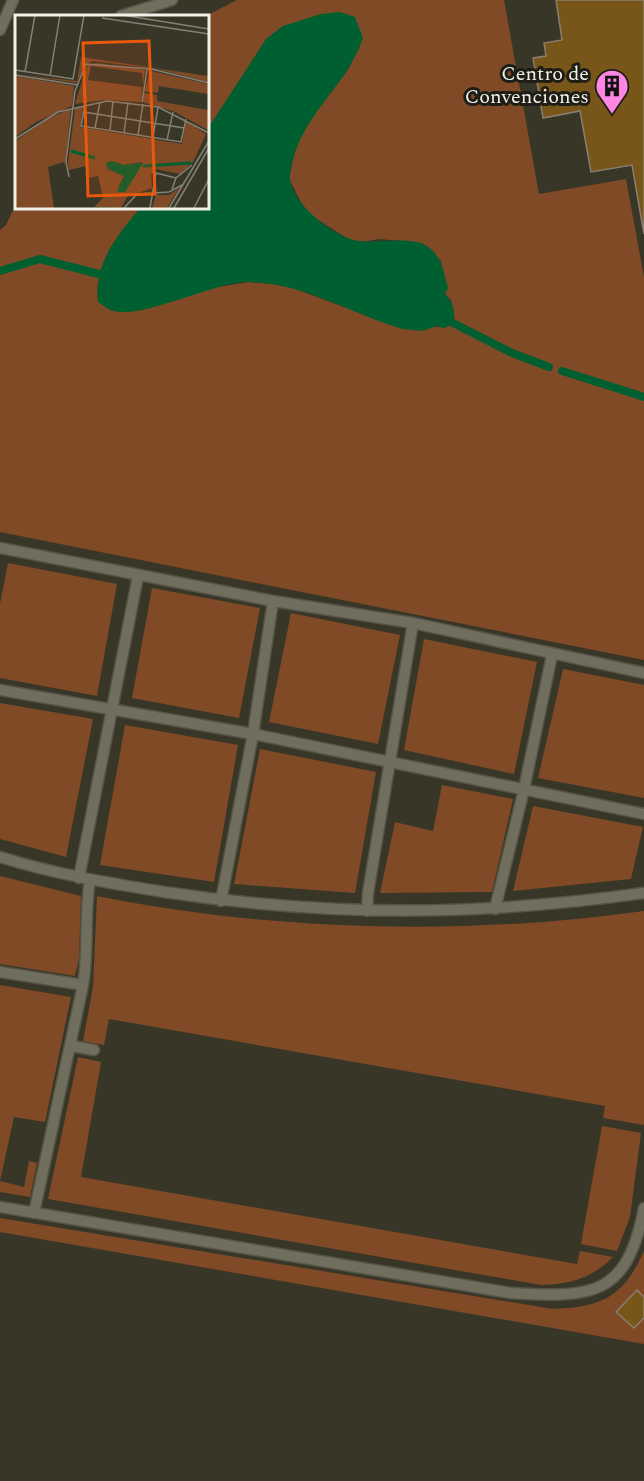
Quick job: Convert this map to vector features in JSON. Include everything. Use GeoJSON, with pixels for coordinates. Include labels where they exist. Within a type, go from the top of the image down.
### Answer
{"type":"FeatureCollection","features":[{"type":"Feature","properties":{"kind":"lane"},"geometry":{"type":"LineString","coordinates":[[0,30],[13,0]]}},
{"type":"Feature","properties":{"kind":"lane"},"geometry":{"type":"LineString","coordinates":[[124,15],[172,0]]}},
{"type":"Feature","properties":{"kind":"lane"},"geometry":{"type":"LineString","coordinates":[[0,548],[273,601],[413,623],[552,655],[644,673]]}},
{"type":"Feature","properties":{"kind":"lane"},"geometry":{"type":"LineString","coordinates":[[34,1213],[72,1046],[83,985],[87,958],[85,879],[111,709],[138,576]]}},
{"type":"Feature","properties":{"kind":"lane"},"geometry":{"type":"LineString","coordinates":[[221,901],[253,734],[273,601]]}},
{"type":"Feature","properties":{"kind":"lane"},"geometry":{"type":"LineString","coordinates":[[367,911],[368,893],[413,623]]}},
{"type":"Feature","properties":{"kind":"lane"},"geometry":{"type":"LineString","coordinates":[[495,909],[524,789],[552,655]]}},
{"type":"Feature","properties":{"kind":"lane"},"geometry":{"type":"LineString","coordinates":[[0,690],[253,734],[644,814]]}},
{"type":"Feature","properties":{"kind":"lane"},"geometry":{"type":"LineString","coordinates":[[0,857],[85,879],[221,901],[303,909],[430,912],[495,909],[644,891]]}},
{"type":"Feature","properties":{"kind":"lane"},"geometry":{"type":"LineString","coordinates":[[0,972],[83,985]]}},
{"type":"Feature","properties":{"kind":"lane"},"geometry":{"type":"LineString","coordinates":[[72,1046],[94,1050]]}},
{"type":"Feature","properties":{"kind":"lane"},"geometry":{"type":"LineString","coordinates":[[0,1207],[512,1293],[560,1295],[579,1294],[617,1276],[628,1263],[636,1245],[644,1208]]}},
{"type":"Feature","properties":{"kind":"shaded area"},"geometry":{"type":"Polygon","coordinates":[[[237,0],[504,0],[539,194],[626,179],[644,277],[644,660],[0,532],[0,230],[6,225],[15,206],[15,208],[140,208],[116,240],[104,262],[98,288],[98,302],[138,310],[213,288],[248,282],[285,285],[403,329],[450,326],[455,320],[451,300],[444,293],[441,261],[422,243],[380,239],[362,242],[348,239],[306,212],[289,179],[296,145],[307,123],[347,71],[360,46],[283,26],[266,40],[208,128],[208,15],[237,0]]]}},
{"type":"Feature","properties":{"kind":"shaded area"},"geometry":{"type":"Polygon","coordinates":[[[340,12],[355,17],[363,38],[345,73],[303,135],[290,173],[291,184],[296,195],[314,216],[326,226],[350,239],[417,242],[434,252],[445,275],[448,288],[445,294],[454,313],[450,326],[443,328],[437,326],[422,331],[403,329],[307,293],[268,283],[232,284],[159,306],[127,312],[108,309],[98,302],[98,288],[104,262],[116,240],[140,208],[208,208],[208,128],[266,39],[283,26],[321,14],[340,12]]]}},
{"type":"Feature","properties":{"kind":"shaded area"},"geometry":{"type":"Polygon","coordinates":[[[8,563],[117,584],[97,696],[0,678],[0,604],[8,563]]]}},
{"type":"Feature","properties":{"kind":"shaded area"},"geometry":{"type":"Polygon","coordinates":[[[152,588],[260,608],[239,718],[132,698],[152,588]]]}},
{"type":"Feature","properties":{"kind":"shaded area"},"geometry":{"type":"Polygon","coordinates":[[[291,613],[400,635],[378,744],[269,722],[291,613]]]}},
{"type":"Feature","properties":{"kind":"shaded area"},"geometry":{"type":"Polygon","coordinates":[[[424,639],[537,662],[514,774],[404,750],[424,639]]]}},
{"type":"Feature","properties":{"kind":"shaded area"},"geometry":{"type":"Polygon","coordinates":[[[563,669],[644,685],[644,798],[538,778],[563,669]]]}},
{"type":"Feature","properties":{"kind":"shaded area"},"geometry":{"type":"Polygon","coordinates":[[[0,703],[93,719],[66,857],[0,839],[0,703]]]}},
{"type":"Feature","properties":{"kind":"shaded area"},"geometry":{"type":"Polygon","coordinates":[[[125,725],[238,745],[214,882],[100,865],[125,725]]]}},
{"type":"Feature","properties":{"kind":"shaded area"},"geometry":{"type":"Polygon","coordinates":[[[260,749],[376,772],[355,893],[234,884],[260,749]]]}},
{"type":"Feature","properties":{"kind":"shaded area"},"geometry":{"type":"Polygon","coordinates":[[[442,785],[513,799],[492,892],[380,893],[395,822],[433,831],[442,785]]]}},
{"type":"Feature","properties":{"kind":"shaded area"},"geometry":{"type":"Polygon","coordinates":[[[533,806],[643,827],[631,879],[513,891],[533,806]]]}},
{"type":"Feature","properties":{"kind":"shaded area"},"geometry":{"type":"Polygon","coordinates":[[[0,876],[81,896],[79,959],[75,976],[0,964],[0,876]]]}},
{"type":"Feature","properties":{"kind":"shaded area"},"geometry":{"type":"Polygon","coordinates":[[[97,896],[231,917],[370,926],[509,924],[644,911],[644,1125],[603,1118],[605,1106],[109,1019],[104,1045],[83,1041],[93,987],[97,896]]]}},
{"type":"Feature","properties":{"kind":"shaded area"},"geometry":{"type":"Polygon","coordinates":[[[0,985],[71,997],[45,1122],[14,1117],[0,1181],[0,985]]]}},
{"type":"Feature","properties":{"kind":"shaded area"},"geometry":{"type":"Polygon","coordinates":[[[78,1057],[101,1062],[81,1177],[577,1264],[580,1251],[613,1257],[597,1271],[580,1279],[541,1285],[48,1199],[78,1057]]]}},
{"type":"Feature","properties":{"kind":"shaded area"},"geometry":{"type":"Polygon","coordinates":[[[602,1126],[641,1133],[630,1217],[617,1251],[581,1244],[602,1126]]]}},
{"type":"Feature","properties":{"kind":"shaded area"},"geometry":{"type":"Polygon","coordinates":[[[29,1161],[37,1163],[30,1197],[0,1192],[0,1181],[24,1187],[29,1161]]]}},
{"type":"Feature","properties":{"kind":"shaded area"},"geometry":{"type":"Polygon","coordinates":[[[0,1218],[553,1309],[585,1306],[609,1297],[628,1280],[644,1251],[644,1297],[636,1290],[617,1312],[634,1328],[644,1318],[644,1344],[0,1232],[0,1218]]]}},
{"type":"Feature","properties":{"kind":"building","name":"Centro de Convenciones"},"geometry":{"type":"Polygon","coordinates":[[[556,0],[644,0],[644,234],[632,165],[591,172],[580,111],[543,118],[533,58],[546,56],[544,43],[562,40],[556,0]]]}},
{"type":"Feature","properties":{"kind":"building"},"geometry":{"type":"Polygon","coordinates":[[[637,1290],[644,1297],[644,1318],[634,1328],[616,1312],[637,1290]]]}},
{"type":"Feature","properties":{"kind":"waterway"},"geometry":{"type":"LineString","coordinates":[[0,271],[40,259],[99,274]]}},
{"type":"Feature","properties":{"kind":"waterway"},"geometry":{"type":"LineString","coordinates":[[453,323],[512,353],[549,367]]}},
{"type":"Feature","properties":{"kind":"waterway"},"geometry":{"type":"LineString","coordinates":[[562,371],[644,397]]}},
{"type":"Feature","properties":{"kind":"place","name":"Centro de Convenciones"},"geometry":{"type":"Point","coordinates":[612,115]}}]}
